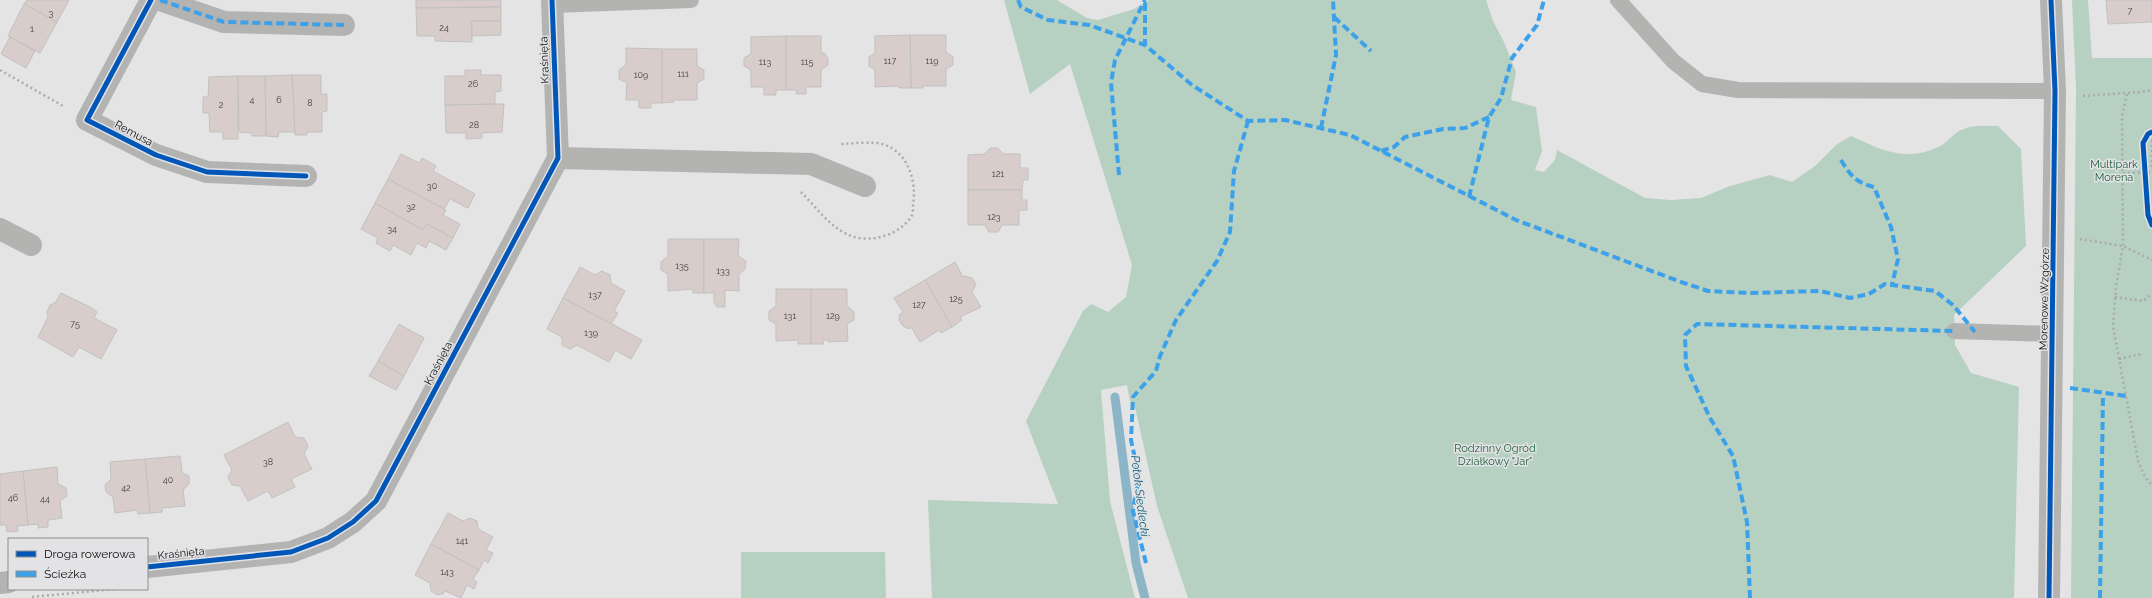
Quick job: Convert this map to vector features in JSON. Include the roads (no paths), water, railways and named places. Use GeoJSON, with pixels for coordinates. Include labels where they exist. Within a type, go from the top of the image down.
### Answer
{"type":"FeatureCollection","features":[{"type":"Feature","properties":{"kind":"street","name":"Remusa"},"geometry":{"type":"LineString","coordinates":[[151,0],[88,120],[156,155],[207,172],[306,176]]}},
{"type":"Feature","properties":{"kind":"street"},"geometry":{"type":"LineString","coordinates":[[160,0],[224,22],[344,25]]}},
{"type":"Feature","properties":{"kind":"street","name":"Morenowe Wzgórze"},"geometry":{"type":"LineString","coordinates":[[2049,598],[2055,91],[2051,0]]}},
{"type":"Feature","properties":{"kind":"street","name":"Kraśnięta"},"geometry":{"type":"LineString","coordinates":[[148,567],[291,552],[328,538],[353,522],[376,502],[558,158],[552,2]]}},
{"type":"Feature","properties":{"kind":"street"},"geometry":{"type":"LineString","coordinates":[[558,158],[811,164],[865,186]]}},
{"type":"Feature","properties":{"kind":"street"},"geometry":{"type":"LineString","coordinates":[[0,229],[31,245]]}},
{"type":"Feature","properties":{"kind":"lane"},"geometry":{"type":"LineString","coordinates":[[552,2],[690,0]]}},
{"type":"Feature","properties":{"kind":"lane"},"geometry":{"type":"LineString","coordinates":[[1618,0],[1673,61],[1702,84],[1738,90],[2055,91]]}},
{"type":"Feature","properties":{"kind":"lane"},"geometry":{"type":"LineString","coordinates":[[1954,331],[2053,334]]}},
{"type":"Feature","properties":{"kind":"waterway","name":"Potok Siedlecki"},"geometry":{"type":"LineString","coordinates":[[1115,397],[1136,563],[1145,598]]}},
{"type":"Feature","properties":{"kind":"park label","name":"Multipark Morena"},"geometry":{"type":"Point","coordinates":[2114,170]}},
{"type":"Feature","properties":{"kind":"park label","name":"Rodzinny Ogród Działkowy \"Jar\""},"geometry":{"type":"Point","coordinates":[1495,454]}}]}
